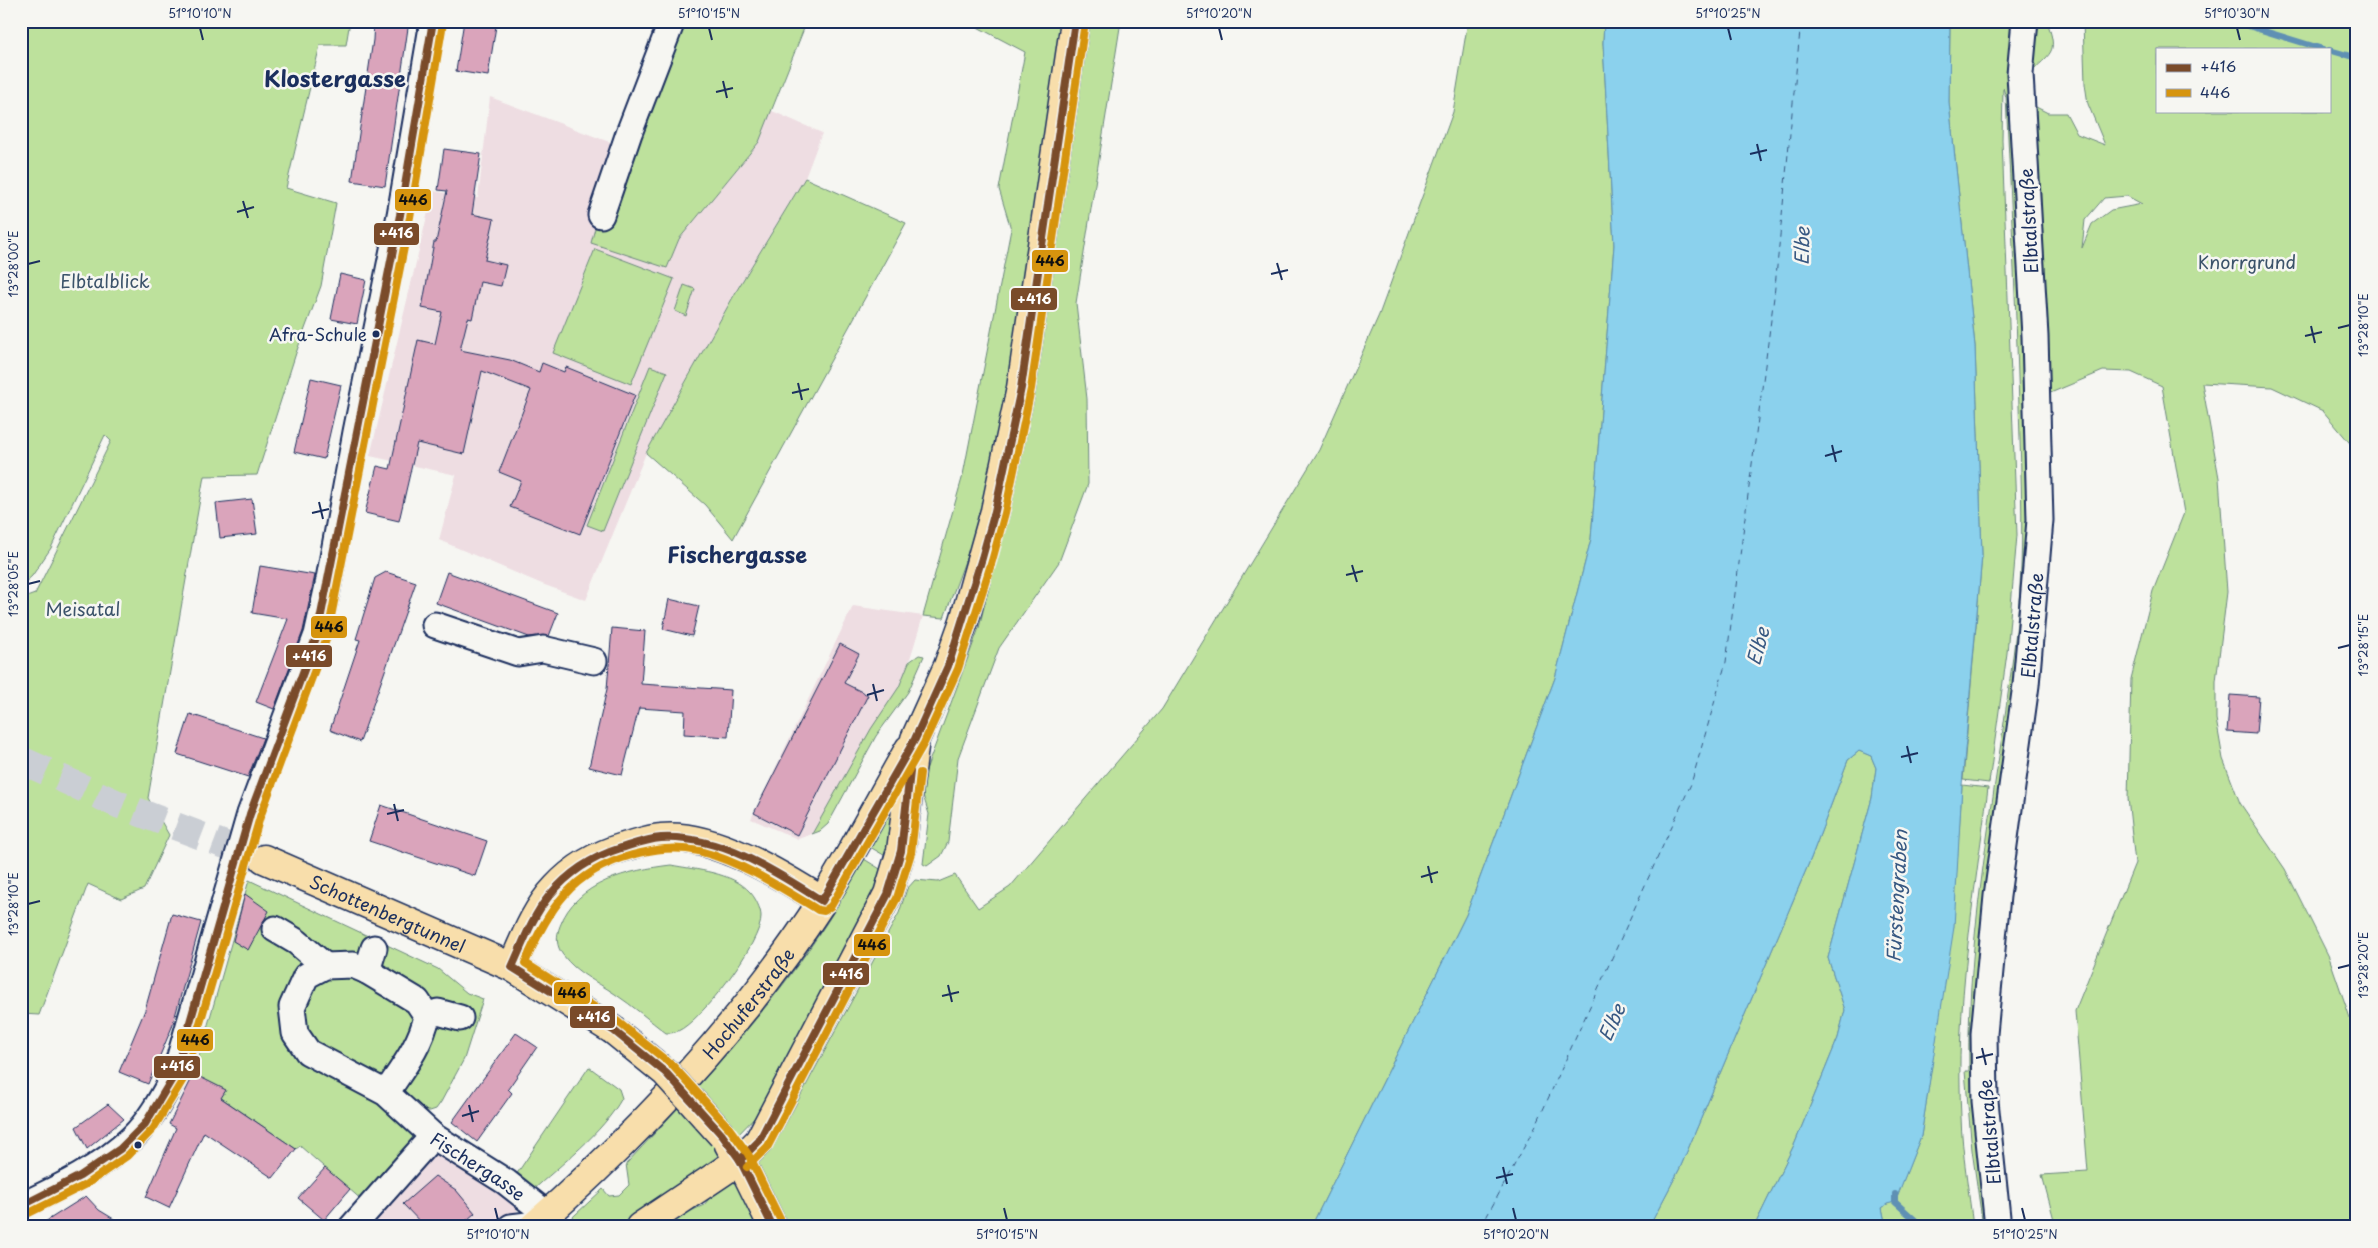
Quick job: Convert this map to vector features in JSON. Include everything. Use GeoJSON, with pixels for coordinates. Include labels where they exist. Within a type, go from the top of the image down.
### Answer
{"type":"FeatureCollection","features":[{"type":"Feature","properties":{"kind":"main road"},"geometry":{"type":"LineString","coordinates":[[640,1227],[740,1160],[759,1141],[888,894],[901,851],[915,739],[948,666],[964,621],[995,511],[1021,388],[1076,21]]}},
{"type":"Feature","properties":{"kind":"main road","name":"Hochuferstraße"},"geometry":{"type":"LineString","coordinates":[[532,1223],[644,1124],[731,1027],[822,901],[915,739]]}},
{"type":"Feature","properties":{"kind":"main road"},"geometry":{"type":"LineString","coordinates":[[512,967],[536,916],[555,888],[578,867],[613,850],[660,838],[698,841],[726,850],[784,878],[822,901]]}},
{"type":"Feature","properties":{"kind":"main road","name":"Schottenbergtunnel"},"geometry":{"type":"LineString","coordinates":[[264,860],[512,967],[613,1030],[666,1073],[722,1135],[740,1160],[773,1227]]}},
{"type":"Feature","properties":{"kind":"street"},"geometry":{"type":"LineString","coordinates":[[21,1206],[80,1177],[133,1138],[156,1109],[175,1074],[250,814],[317,635],[400,215],[433,21]]}},
{"type":"Feature","properties":{"kind":"street"},"geometry":{"type":"LineString","coordinates":[[601,215],[629,133],[672,21]]}},
{"type":"Feature","properties":{"kind":"street","name":"Elbtalstraße"},"geometry":{"type":"LineString","coordinates":[[1998,1227],[1985,1102],[1984,1034],[1996,896],[2028,668],[2040,520],[2035,336],[2020,74],[2025,21]]}},
{"type":"Feature","properties":{"kind":"street"},"geometry":{"type":"LineString","coordinates":[[435,625],[518,653],[543,649],[594,661]]}},
{"type":"Feature","properties":{"kind":"street"},"geometry":{"type":"LineString","coordinates":[[275,929],[297,942],[325,966]]}},
{"type":"Feature","properties":{"kind":"street"},"geometry":{"type":"LineString","coordinates":[[427,1016],[417,1001],[371,959],[353,965],[325,966],[306,976],[292,1007],[295,1033],[308,1052],[386,1093],[433,1136]]}},
{"type":"Feature","properties":{"kind":"street"},"geometry":{"type":"LineString","coordinates":[[386,1093],[412,1054],[427,1016],[438,1012],[460,1018]]}},
{"type":"Feature","properties":{"kind":"street","name":"Fischergasse"},"geometry":{"type":"LineString","coordinates":[[352,1227],[433,1136],[506,1182],[532,1223]]}},
{"type":"Feature","properties":{"kind":"shaded area"},"geometry":{"type":"Polygon","coordinates":[[[490,97],[612,143],[667,268],[679,239],[759,142],[770,110],[822,133],[805,178],[737,290],[646,453],[586,600],[542,584],[439,540],[456,475],[370,456],[433,191],[478,198],[490,97]]]}},
{"type":"Feature","properties":{"kind":"shaded area"},"geometry":{"type":"Polygon","coordinates":[[[853,606],[923,616],[899,687],[812,834],[798,839],[751,819],[853,606]]]}},
{"type":"Feature","properties":{"kind":"shaded area"},"geometry":{"type":"Polygon","coordinates":[[[438,1145],[519,1207],[507,1227],[365,1227],[438,1145]]]}},
{"type":"Feature","properties":{"kind":"green space"},"geometry":{"type":"Polygon","coordinates":[[[21,21],[350,21],[346,45],[320,45],[286,188],[336,203],[321,286],[296,353],[257,475],[204,476],[148,798],[169,835],[144,889],[121,899],[88,884],[39,1015],[21,1014],[21,599],[35,594],[111,441],[105,435],[51,548],[32,576],[21,586],[21,21]]]}},
{"type":"Feature","properties":{"kind":"green space"},"geometry":{"type":"Polygon","coordinates":[[[661,21],[807,21],[759,142],[679,239],[667,268],[591,243],[616,151],[612,143],[661,21]]]}},
{"type":"Feature","properties":{"kind":"green space"},"geometry":{"type":"Polygon","coordinates":[[[966,21],[1064,21],[1046,146],[990,493],[944,618],[923,616],[963,475],[1011,229],[999,189],[1025,52],[966,21]]]}},
{"type":"Feature","properties":{"kind":"green space"},"geometry":{"type":"Polygon","coordinates":[[[1090,21],[1121,21],[1076,303],[1087,399],[1088,484],[1059,562],[999,648],[958,758],[948,842],[941,856],[927,866],[923,864],[929,814],[920,786],[979,628],[1033,397],[1090,21]]]}},
{"type":"Feature","properties":{"kind":"green space"},"geometry":{"type":"Polygon","coordinates":[[[1468,21],[1604,21],[1603,43],[1614,245],[1591,539],[1555,678],[1466,915],[1311,1227],[665,1227],[684,1214],[704,1205],[740,1160],[773,1147],[899,913],[907,889],[915,880],[938,882],[955,875],[978,908],[1010,887],[1162,709],[1319,450],[1379,315],[1453,112],[1468,21]]]}},
{"type":"Feature","properties":{"kind":"green space"},"geometry":{"type":"Polygon","coordinates":[[[1950,21],[2013,21],[2032,517],[1975,1072],[1971,1072],[1990,1227],[1983,1227],[1972,1150],[1965,1071],[1969,1071],[1973,958],[1979,902],[2017,622],[2022,514],[2018,367],[2006,97],[2003,88],[2002,140],[2017,535],[2007,653],[1989,783],[1963,780],[1982,555],[1975,346],[1949,102],[1950,21]]]}},
{"type":"Feature","properties":{"kind":"green space"},"geometry":{"type":"Polygon","coordinates":[[[2039,21],[2047,21],[2052,39],[2052,50],[2032,71],[2039,21]]]}},
{"type":"Feature","properties":{"kind":"green space","name":"Knorrgrund"},"geometry":{"type":"Polygon","coordinates":[[[2083,21],[2357,21],[2357,455],[2354,448],[2323,411],[2272,387],[2202,383],[2219,478],[2227,592],[2216,681],[2216,719],[2223,759],[2240,803],[2285,869],[2329,957],[2357,1038],[2357,1227],[2056,1227],[2042,1175],[2088,1172],[2075,1011],[2135,863],[2128,798],[2131,679],[2153,591],[2184,513],[2162,386],[2131,372],[2103,371],[2048,394],[2034,106],[2048,113],[2066,113],[2077,134],[2105,145],[2088,104],[2085,84],[2083,21]],[[2127,196],[2104,198],[2085,220],[2082,248],[2092,224],[2111,210],[2142,204],[2127,196]]]}},
{"type":"Feature","properties":{"kind":"green space"},"geometry":{"type":"Polygon","coordinates":[[[805,178],[906,223],[733,539],[705,505],[646,453],[737,290],[805,178]]]}},
{"type":"Feature","properties":{"kind":"green space"},"geometry":{"type":"Polygon","coordinates":[[[595,249],[674,279],[631,384],[553,353],[595,249]]]}},
{"type":"Feature","properties":{"kind":"green space"},"geometry":{"type":"Polygon","coordinates":[[[684,285],[695,289],[686,316],[675,311],[684,285]]]}},
{"type":"Feature","properties":{"kind":"green space"},"geometry":{"type":"Polygon","coordinates":[[[650,366],[667,372],[603,531],[587,525],[650,366]]]}},
{"type":"Feature","properties":{"kind":"green space"},"geometry":{"type":"Polygon","coordinates":[[[919,655],[924,656],[908,692],[876,736],[828,824],[820,831],[812,834],[871,729],[899,687],[909,662],[919,655]]]}},
{"type":"Feature","properties":{"kind":"green space"},"geometry":{"type":"Polygon","coordinates":[[[1859,751],[1871,756],[1876,768],[1872,798],[1828,958],[1845,1010],[1838,1038],[1795,1143],[1754,1227],[1649,1227],[1680,1168],[1811,858],[1848,760],[1859,751]]]}},
{"type":"Feature","properties":{"kind":"green space"},"geometry":{"type":"Polygon","coordinates":[[[1962,785],[1988,788],[1967,952],[1961,1035],[1962,1131],[1973,1227],[1886,1227],[1882,1208],[1895,1201],[1921,1136],[1953,927],[1962,785]]]}},
{"type":"Feature","properties":{"kind":"green space"},"geometry":{"type":"Polygon","coordinates":[[[895,799],[889,858],[870,847],[895,799]]]}},
{"type":"Feature","properties":{"kind":"green space"},"geometry":{"type":"Polygon","coordinates":[[[864,859],[885,872],[761,1111],[705,1169],[619,1227],[562,1227],[603,1189],[609,1196],[619,1195],[629,1185],[626,1164],[724,1057],[786,981],[814,942],[864,859]]]}},
{"type":"Feature","properties":{"kind":"green space"},"geometry":{"type":"Polygon","coordinates":[[[671,865],[713,873],[734,880],[752,894],[759,907],[761,916],[759,928],[752,943],[728,980],[701,1013],[676,1032],[666,1033],[622,999],[574,967],[561,952],[557,937],[560,926],[568,911],[578,899],[591,889],[606,881],[638,870],[671,865]]]}},
{"type":"Feature","properties":{"kind":"green space"},"geometry":{"type":"Polygon","coordinates":[[[249,880],[438,969],[467,993],[483,999],[464,1059],[441,1102],[436,1109],[420,1111],[413,1130],[415,1139],[363,1201],[300,1146],[296,1149],[220,1097],[194,1074],[249,880]]]}},
{"type":"Feature","properties":{"kind":"green space"},"geometry":{"type":"Polygon","coordinates":[[[589,1067],[619,1089],[622,1098],[614,1111],[593,1136],[531,1192],[516,1175],[589,1067]]]}},
{"type":"Feature","properties":{"kind":"water","name":"Elbe"},"geometry":{"type":"Polygon","coordinates":[[[1604,21],[1950,21],[1949,102],[1975,346],[1982,555],[1962,785],[1954,927],[1921,1136],[1895,1202],[1887,1204],[1882,1208],[1886,1227],[1754,1227],[1795,1143],[1838,1038],[1845,1010],[1828,958],[1872,798],[1876,768],[1871,756],[1859,751],[1848,760],[1811,858],[1680,1168],[1649,1227],[1311,1227],[1466,915],[1555,678],[1591,539],[1614,245],[1603,43],[1604,21]]]}},
{"type":"Feature","properties":{"kind":"building"},"geometry":{"type":"Polygon","coordinates":[[[374,21],[409,21],[385,186],[352,181],[373,40],[374,21]]]}},
{"type":"Feature","properties":{"kind":"building"},"geometry":{"type":"Polygon","coordinates":[[[464,21],[496,26],[488,76],[456,71],[464,21]]]}},
{"type":"Feature","properties":{"kind":"building"},"geometry":{"type":"Polygon","coordinates":[[[444,149],[481,154],[472,214],[494,219],[485,260],[506,265],[501,286],[480,282],[472,319],[468,318],[460,350],[510,360],[539,372],[542,363],[564,372],[566,367],[635,395],[580,534],[510,507],[521,481],[499,472],[531,390],[482,371],[464,454],[417,443],[399,521],[365,513],[377,466],[390,469],[418,340],[435,344],[442,312],[422,308],[434,242],[436,242],[447,191],[438,190],[444,149]]]}},
{"type":"Feature","properties":{"kind":"building"},"geometry":{"type":"Polygon","coordinates":[[[340,274],[366,280],[357,324],[331,319],[340,274]]]}},
{"type":"Feature","properties":{"kind":"building"},"geometry":{"type":"Polygon","coordinates":[[[311,378],[341,385],[324,459],[294,452],[311,378]]]}},
{"type":"Feature","properties":{"kind":"building"},"geometry":{"type":"Polygon","coordinates":[[[252,499],[257,534],[220,538],[216,503],[252,499]]]}},
{"type":"Feature","properties":{"kind":"building"},"geometry":{"type":"Polygon","coordinates":[[[260,566],[315,575],[303,631],[274,709],[256,702],[288,619],[252,613],[260,566]]]}},
{"type":"Feature","properties":{"kind":"building"},"geometry":{"type":"Polygon","coordinates":[[[386,572],[416,582],[360,742],[330,730],[360,640],[356,639],[375,578],[386,572]]]}},
{"type":"Feature","properties":{"kind":"building"},"geometry":{"type":"Polygon","coordinates":[[[447,572],[558,613],[549,636],[529,637],[436,603],[447,572]]]}},
{"type":"Feature","properties":{"kind":"building"},"geometry":{"type":"Polygon","coordinates":[[[669,599],[699,606],[692,636],[663,629],[669,599]]]}},
{"type":"Feature","properties":{"kind":"building"},"geometry":{"type":"Polygon","coordinates":[[[612,628],[645,631],[641,684],[731,690],[728,737],[684,734],[685,711],[639,708],[622,775],[589,767],[607,689],[612,628]]]}},
{"type":"Feature","properties":{"kind":"building"},"geometry":{"type":"Polygon","coordinates":[[[840,644],[859,654],[844,683],[868,695],[797,835],[754,813],[840,644]]]}},
{"type":"Feature","properties":{"kind":"building"},"geometry":{"type":"Polygon","coordinates":[[[2230,695],[2259,697],[2256,734],[2227,732],[2230,695]]]}},
{"type":"Feature","properties":{"kind":"building"},"geometry":{"type":"Polygon","coordinates":[[[190,714],[263,738],[248,777],[177,754],[190,714]]]}},
{"type":"Feature","properties":{"kind":"building"},"geometry":{"type":"Polygon","coordinates":[[[381,805],[487,841],[475,876],[369,841],[381,805]]]}},
{"type":"Feature","properties":{"kind":"building"},"geometry":{"type":"Polygon","coordinates":[[[245,894],[269,911],[248,950],[233,941],[245,894]]]}},
{"type":"Feature","properties":{"kind":"building"},"geometry":{"type":"Polygon","coordinates":[[[172,914],[201,922],[172,1027],[148,1084],[119,1072],[145,1010],[172,914]]]}},
{"type":"Feature","properties":{"kind":"building"},"geometry":{"type":"Polygon","coordinates":[[[516,1033],[537,1047],[508,1089],[512,1093],[477,1142],[452,1122],[516,1033]]]}},
{"type":"Feature","properties":{"kind":"building"},"geometry":{"type":"Polygon","coordinates":[[[194,1074],[226,1090],[221,1098],[296,1149],[273,1178],[204,1132],[169,1208],[146,1197],[176,1128],[169,1124],[194,1074]]]}},
{"type":"Feature","properties":{"kind":"building"},"geometry":{"type":"Polygon","coordinates":[[[108,1104],[124,1119],[87,1149],[76,1127],[108,1104]]]}},
{"type":"Feature","properties":{"kind":"building"},"geometry":{"type":"Polygon","coordinates":[[[325,1168],[350,1189],[324,1220],[298,1198],[325,1168]]]}},
{"type":"Feature","properties":{"kind":"building"},"geometry":{"type":"Polygon","coordinates":[[[435,1176],[456,1190],[475,1213],[459,1227],[425,1227],[403,1204],[435,1176]]]}},
{"type":"Feature","properties":{"kind":"building"},"geometry":{"type":"Polygon","coordinates":[[[86,1196],[99,1210],[127,1227],[37,1227],[86,1196]]]}},
{"type":"Feature","properties":{"kind":"waterway"},"geometry":{"type":"LineString","coordinates":[[2242,21],[2245,25],[2320,48]]}},
{"type":"Feature","properties":{"kind":"waterway"},"geometry":{"type":"LineString","coordinates":[[2330,50],[2357,58]]}},
{"type":"Feature","properties":{"kind":"waterway","name":"Fürstengraben"},"geometry":{"type":"LineString","coordinates":[[1895,1194],[1895,1202],[1923,1227]]}},
{"type":"Feature","properties":{"kind":"ferry route"},"geometry":{"type":"LineString","coordinates":[[1481,1227],[1537,1123],[1691,784],[1726,662],[1774,297],[1801,21]]}},
{"type":"Feature","properties":{"kind":"tunnel"},"geometry":{"type":"LineString","coordinates":[[21,760],[120,805],[262,859]]}},
{"type":"Feature","properties":{"kind":"transit line","name":"+416"},"geometry":{"type":"LineString","coordinates":[[21,1206],[80,1176],[120,1149],[145,1124],[175,1074],[250,814],[317,635],[400,215],[433,21]]}},
{"type":"Feature","properties":{"kind":"transit line","name":"+416"},"geometry":{"type":"LineString","coordinates":[[773,1227],[740,1160],[722,1135],[666,1073],[613,1030],[512,967],[528,930],[538,913],[549,896],[564,880],[600,856],[651,839],[683,839],[704,842],[725,849],[766,867],[822,901],[915,739],[948,666],[982,558],[995,511],[1021,388],[1075,21]]}},
{"type":"Feature","properties":{"kind":"transit line","name":"446"},"geometry":{"type":"LineString","coordinates":[[782,1223],[748,1154],[729,1128],[673,1066],[618,1022],[525,963],[543,925],[553,909],[578,882],[593,871],[611,862],[649,851],[665,849],[699,851],[746,868],[818,910],[824,911],[831,906],[924,743],[958,669],[992,561],[1005,513],[1031,389],[1085,22]]}},
{"type":"Feature","properties":{"kind":"transit line","name":"446"},"geometry":{"type":"LineString","coordinates":[[25,1215],[85,1185],[127,1156],[153,1129],[184,1078],[260,817],[327,637],[410,217],[443,23]]}},
{"type":"Feature","properties":{"kind":"transit line","name":"+416"},"geometry":{"type":"LineString","coordinates":[[740,1160],[759,1141],[888,894],[901,851],[910,772]]}},
{"type":"Feature","properties":{"kind":"transit line","name":"446"},"geometry":{"type":"LineString","coordinates":[[747,1167],[768,1146],[897,898],[911,853],[920,773]]}},
{"type":"Feature","properties":{"kind":"place","name":"Afra-Schule"},"geometry":{"type":"Point","coordinates":[376,334]}},
{"type":"Feature","properties":{"kind":"district","name":"Klostergasse"},"geometry":{"type":"Point","coordinates":[335,77]}},
{"type":"Feature","properties":{"kind":"district","name":"Fischergasse"},"geometry":{"type":"Point","coordinates":[737,553]}},
{"type":"Feature","properties":{"kind":"park label","name":"Elbtalblick"},"geometry":{"type":"Point","coordinates":[105,280]}},
{"type":"Feature","properties":{"kind":"park label","name":"Meisatal"},"geometry":{"type":"Point","coordinates":[83,608]}}]}
